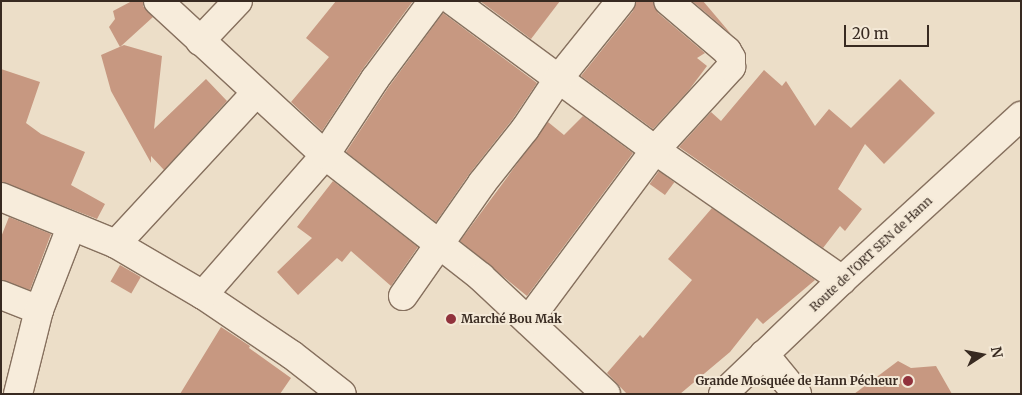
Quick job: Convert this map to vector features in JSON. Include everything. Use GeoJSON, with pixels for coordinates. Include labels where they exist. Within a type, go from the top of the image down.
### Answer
{"type":"FeatureCollection","features":[{"type":"Feature","properties":{"kind":"street"},"geometry":{"type":"LineString","coordinates":[[158,1],[324,155],[480,277],[606,394]]}},
{"type":"Feature","properties":{"kind":"street"},"geometry":{"type":"LineString","coordinates":[[200,41],[238,1]]}},
{"type":"Feature","properties":{"kind":"street"},"geometry":{"type":"LineString","coordinates":[[203,295],[324,155],[375,80],[433,1]]}},
{"type":"Feature","properties":{"kind":"street"},"geometry":{"type":"LineString","coordinates":[[454,1],[656,150],[842,280]]}},
{"type":"Feature","properties":{"kind":"street"},"geometry":{"type":"LineString","coordinates":[[403,296],[482,183],[525,128],[559,78],[621,1]]}},
{"type":"Feature","properties":{"kind":"street"},"geometry":{"type":"LineString","coordinates":[[528,321],[656,150],[731,67],[731,58],[727,51],[668,1]]}},
{"type":"Feature","properties":{"kind":"street"},"geometry":{"type":"LineString","coordinates":[[116,244],[256,93]]}},
{"type":"Feature","properties":{"kind":"street","name":"Route de l'ORT SEN de Hann"},"geometry":{"type":"LineString","coordinates":[[724,394],[842,280],[1021,116]]}},
{"type":"Feature","properties":{"kind":"street"},"geometry":{"type":"LineString","coordinates":[[1,197],[116,244],[203,295],[292,355],[342,394]]}},
{"type":"Feature","properties":{"kind":"street"},"geometry":{"type":"LineString","coordinates":[[18,394],[39,310],[71,227]]}},
{"type":"Feature","properties":{"kind":"street"},"geometry":{"type":"LineString","coordinates":[[1,295],[39,310]]}},
{"type":"Feature","properties":{"kind":"street"},"geometry":{"type":"LineString","coordinates":[[764,354],[797,394]]}},
{"type":"Feature","properties":{"kind":"building"},"geometry":{"type":"Polygon","coordinates":[[[132,1],[143,1],[143,6],[153,17],[120,47],[109,27],[115,19],[113,11],[132,1]]]}},
{"type":"Feature","properties":{"kind":"building"},"geometry":{"type":"Polygon","coordinates":[[[336,1],[413,1],[362,70],[322,131],[291,102],[329,57],[306,38],[336,1]]]}},
{"type":"Feature","properties":{"kind":"building"},"geometry":{"type":"Polygon","coordinates":[[[480,1],[560,1],[531,39],[480,1]]]}},
{"type":"Feature","properties":{"kind":"building"},"geometry":{"type":"Polygon","coordinates":[[[636,1],[653,1],[658,13],[705,53],[697,58],[707,66],[689,90],[653,129],[581,76],[633,11],[636,1]]]}},
{"type":"Feature","properties":{"kind":"building"},"geometry":{"type":"Polygon","coordinates":[[[692,1],[703,1],[731,34],[692,1]]]}},
{"type":"Feature","properties":{"kind":"building"},"geometry":{"type":"Polygon","coordinates":[[[443,13],[537,83],[512,120],[470,173],[436,222],[346,152],[388,88],[443,13]]]}},
{"type":"Feature","properties":{"kind":"building"},"geometry":{"type":"Polygon","coordinates":[[[124,45],[162,56],[154,129],[206,79],[227,101],[164,170],[151,156],[151,163],[111,91],[101,55],[124,45]]]}},
{"type":"Feature","properties":{"kind":"building"},"geometry":{"type":"Polygon","coordinates":[[[1,69],[40,82],[26,123],[41,134],[85,152],[71,185],[105,204],[97,219],[1,182],[1,69]]]}},
{"type":"Feature","properties":{"kind":"building"},"geometry":{"type":"Polygon","coordinates":[[[764,70],[782,86],[786,81],[815,126],[829,109],[851,128],[900,79],[935,113],[884,164],[865,144],[838,189],[862,209],[845,231],[840,226],[823,248],[679,147],[711,112],[721,121],[764,70]]]}},
{"type":"Feature","properties":{"kind":"building"},"geometry":{"type":"Polygon","coordinates":[[[583,116],[633,153],[527,296],[460,241],[548,122],[564,135],[583,116]]]}},
{"type":"Feature","properties":{"kind":"building"},"geometry":{"type":"Polygon","coordinates":[[[659,171],[674,182],[665,195],[650,184],[659,171]]]}},
{"type":"Feature","properties":{"kind":"building"},"geometry":{"type":"Polygon","coordinates":[[[333,181],[418,247],[391,286],[351,251],[342,262],[337,258],[298,295],[277,272],[312,238],[297,227],[333,181]]]}},
{"type":"Feature","properties":{"kind":"building"},"geometry":{"type":"Polygon","coordinates":[[[712,208],[815,280],[763,324],[757,318],[730,352],[680,394],[627,394],[607,373],[640,335],[643,338],[692,280],[668,259],[712,208]]]}},
{"type":"Feature","properties":{"kind":"building"},"geometry":{"type":"Polygon","coordinates":[[[9,217],[51,234],[30,290],[1,280],[1,237],[9,217]]]}},
{"type":"Feature","properties":{"kind":"building"},"geometry":{"type":"Polygon","coordinates":[[[120,265],[141,277],[131,293],[110,281],[120,265]]]}},
{"type":"Feature","properties":{"kind":"building"},"geometry":{"type":"Polygon","coordinates":[[[221,327],[250,346],[249,348],[291,378],[280,394],[180,394],[221,327]]]}},
{"type":"Feature","properties":{"kind":"building","name":"Grande Mosquée de Hann Pécheur"},"geometry":{"type":"Polygon","coordinates":[[[898,361],[911,368],[936,366],[952,394],[854,394],[898,361]]]}},
{"type":"Feature","properties":{"kind":"place","name":"Marché Bou Mak"},"geometry":{"type":"Point","coordinates":[451,319]}},
{"type":"Feature","properties":{"kind":"place","name":"Grande Mosquée de Hann Pécheur"},"geometry":{"type":"Point","coordinates":[908,381]}}]}
